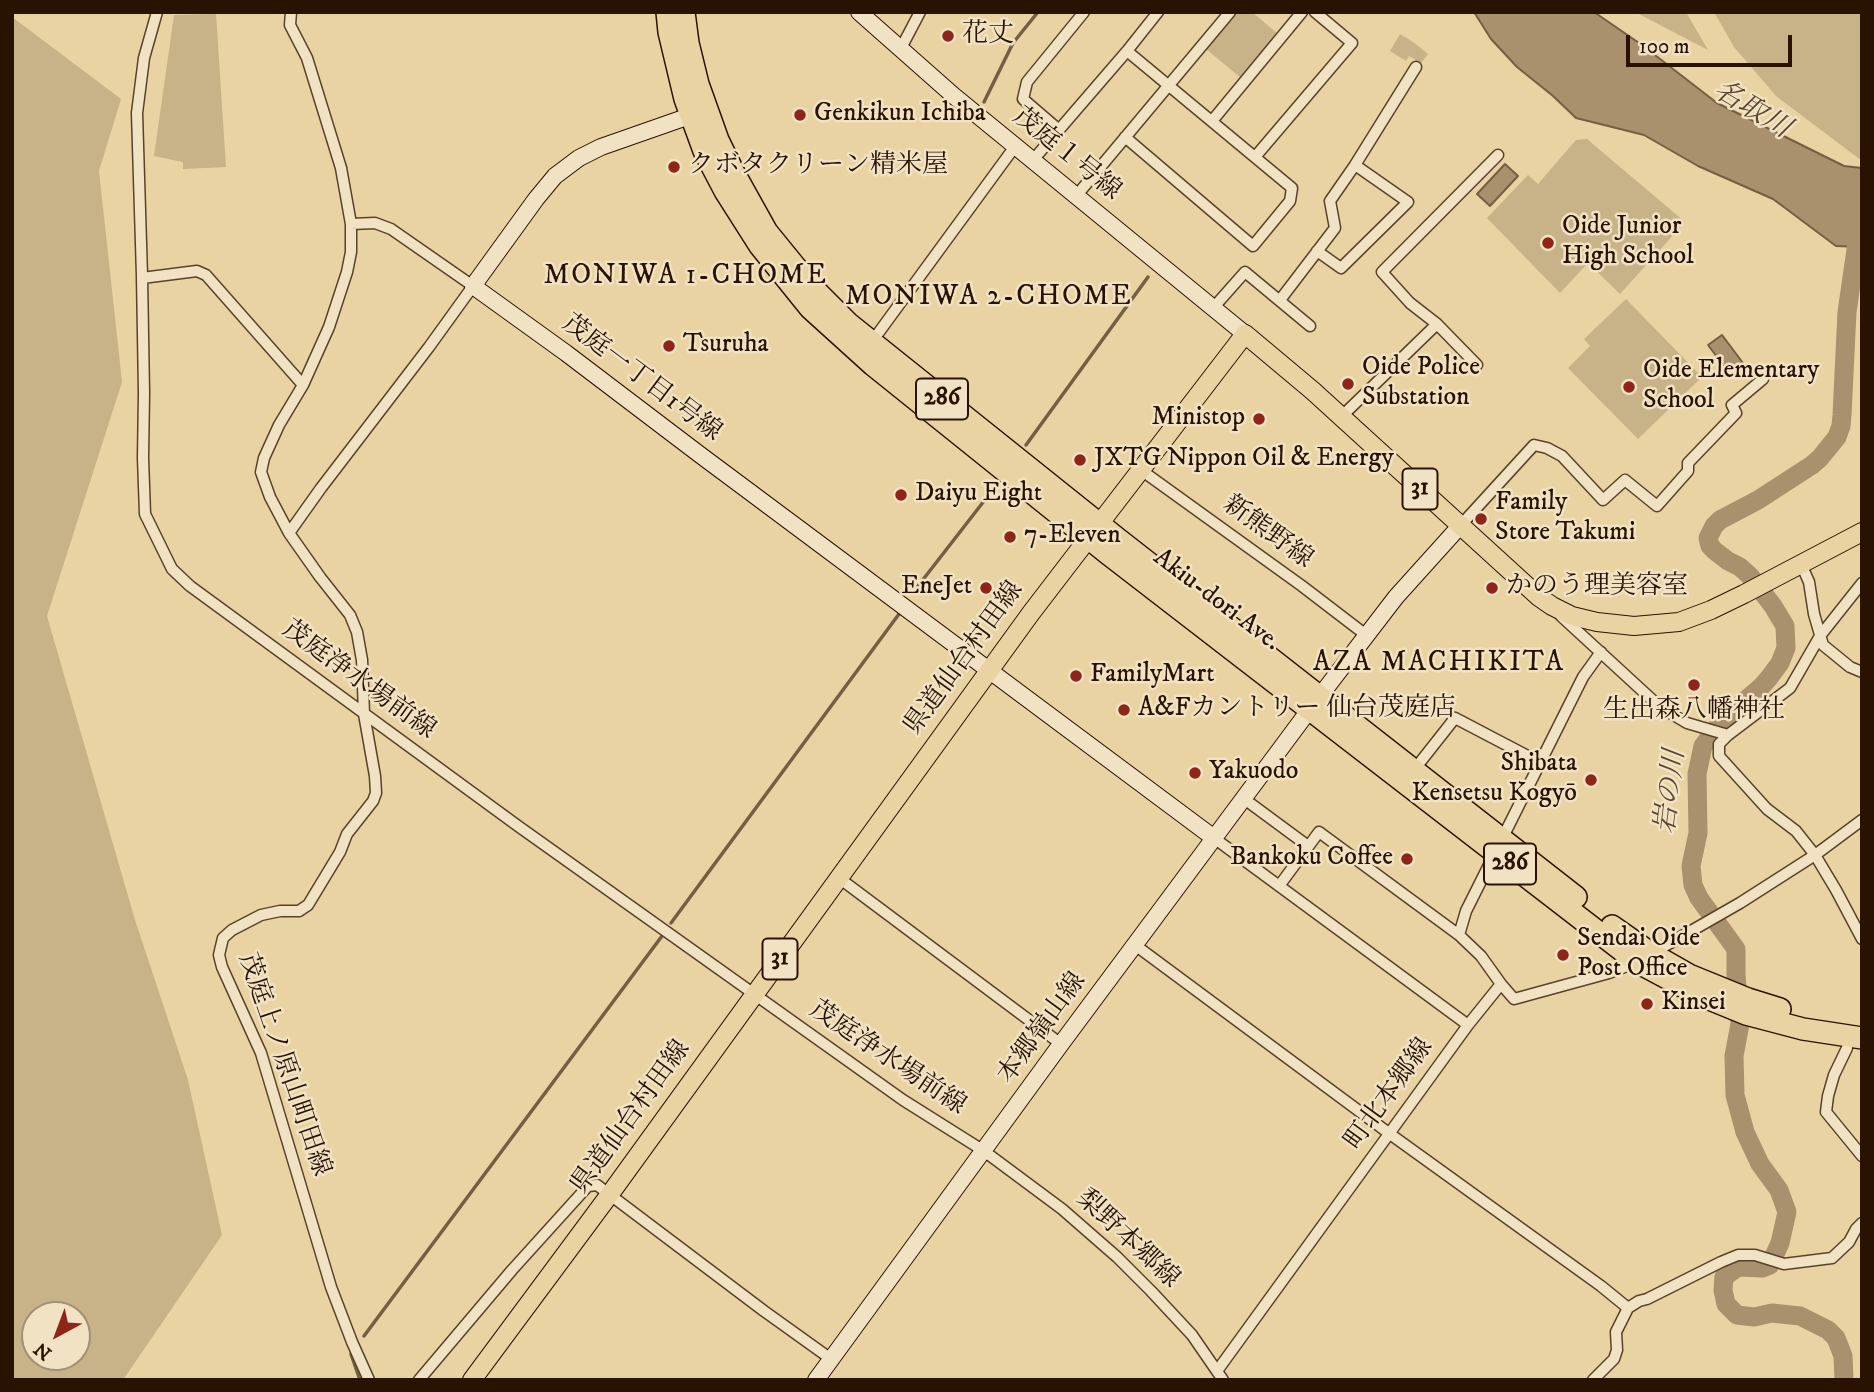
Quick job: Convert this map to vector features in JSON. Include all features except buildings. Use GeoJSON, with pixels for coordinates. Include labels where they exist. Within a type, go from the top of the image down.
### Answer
{"type":"FeatureCollection","features":[{"type":"Feature","properties":{"kind":"highway","name":"Akiu-dori Ave."},"geometry":{"type":"LineString","coordinates":[[667,12],[685,99],[699,112],[718,140],[767,232],[811,286],[871,343],[1093,530]]}},
{"type":"Feature","properties":{"kind":"highway","name":"Akiu-dori Ave."},"geometry":{"type":"LineString","coordinates":[[684,12],[698,84],[704,151],[741,218],[773,263],[810,308],[873,365],[1093,530],[1499,846],[1607,923],[1644,958],[1689,975],[1721,996],[1803,1029],[1854,1043]]}},
{"type":"Feature","properties":{"kind":"highway","name":"Akiu-dori Ave."},"geometry":{"type":"LineString","coordinates":[[1315,702],[1414,770],[1499,846]]}},
{"type":"Feature","properties":{"kind":"highway","name":"Akiu-dori Ave."},"geometry":{"type":"LineString","coordinates":[[1747,1006],[1782,1009],[1862,1024]]}},
{"type":"Feature","properties":{"kind":"main road","name":"県道仙台村田線"},"geometry":{"type":"LineString","coordinates":[[472,1380],[1093,530],[1245,334]]}},
{"type":"Feature","properties":{"kind":"main road","name":"31"},"geometry":{"type":"LineString","coordinates":[[1245,334],[1314,391],[1460,526],[1552,606],[1572,616],[1634,626],[1679,622],[1744,594],[1862,532]]}},
{"type":"Feature","properties":{"kind":"street","name":"茂庭浄水場前線"},"geometry":{"type":"LineString","coordinates":[[157,12],[144,58],[137,113],[145,514],[172,569],[190,586],[364,714],[753,995],[903,1100],[984,1151]]}},
{"type":"Feature","properties":{"kind":"street","name":"茂庭上ノ原山町田線"},"geometry":{"type":"LineString","coordinates":[[290,12],[290,25],[307,58],[341,168],[351,224],[351,252],[329,327],[303,385],[279,425],[264,458],[261,472],[270,497],[289,533],[350,615],[358,632],[364,714],[376,793],[373,801],[347,834],[335,861],[308,905],[299,911],[261,915],[232,930],[223,938],[219,956],[225,976],[261,1053],[331,1287],[369,1380]]}},
{"type":"Feature","properties":{"kind":"street","name":"茂庭１号線"},"geometry":{"type":"LineString","coordinates":[[859,12],[954,96],[1245,334]]}},
{"type":"Feature","properties":{"kind":"street"},"geometry":{"type":"LineString","coordinates":[[900,50],[920,12]]}},
{"type":"Feature","properties":{"kind":"street"},"geometry":{"type":"LineString","coordinates":[[1059,130],[1023,99],[1027,82],[1083,12]]}},
{"type":"Feature","properties":{"kind":"street"},"geometry":{"type":"LineString","coordinates":[[1033,160],[1158,12]]}},
{"type":"Feature","properties":{"kind":"street"},"geometry":{"type":"LineString","coordinates":[[1077,195],[1230,12]]}},
{"type":"Feature","properties":{"kind":"street"},"geometry":{"type":"LineString","coordinates":[[1212,121],[1302,12]]}},
{"type":"Feature","properties":{"kind":"street"},"geometry":{"type":"LineString","coordinates":[[1255,157],[1352,43],[1315,12]]}},
{"type":"Feature","properties":{"kind":"street"},"geometry":{"type":"LineString","coordinates":[[1125,137],[1253,246],[1290,201],[1293,188],[1127,51]]}},
{"type":"Feature","properties":{"kind":"street"},"geometry":{"type":"LineString","coordinates":[[1280,300],[1335,229],[1330,201],[1416,67]]}},
{"type":"Feature","properties":{"kind":"street"},"geometry":{"type":"LineString","coordinates":[[289,533],[555,176],[601,147],[699,112]]}},
{"type":"Feature","properties":{"kind":"street"},"geometry":{"type":"LineString","coordinates":[[871,343],[1016,145]]}},
{"type":"Feature","properties":{"kind":"street"},"geometry":{"type":"LineString","coordinates":[[1477,365],[1437,324],[1410,303],[1382,272],[1499,155]]}},
{"type":"Feature","properties":{"kind":"street"},"geometry":{"type":"LineString","coordinates":[[1317,251],[1341,268],[1408,202],[1355,165]]}},
{"type":"Feature","properties":{"kind":"street"},"geometry":{"type":"LineString","coordinates":[[351,224],[375,223],[390,229],[473,286]]}},
{"type":"Feature","properties":{"kind":"street"},"geometry":{"type":"LineString","coordinates":[[142,278],[197,271],[206,275],[303,385]]}},
{"type":"Feature","properties":{"kind":"street"},"geometry":{"type":"LineString","coordinates":[[1214,307],[1245,272],[1310,326]]}},
{"type":"Feature","properties":{"kind":"street","name":"茂庭一丁目1号線"},"geometry":{"type":"LineString","coordinates":[[473,286],[1214,838]]}},
{"type":"Feature","properties":{"kind":"street"},"geometry":{"type":"LineString","coordinates":[[1341,417],[1437,324]]}},
{"type":"Feature","properties":{"kind":"street"},"geometry":{"type":"LineString","coordinates":[[1460,526],[1534,445],[1562,456],[1603,500],[1625,480],[1657,506],[1688,471],[1688,463],[1736,413],[1732,405],[1763,379]]}},
{"type":"Feature","properties":{"kind":"street","name":"新熊野線"},"geometry":{"type":"LineString","coordinates":[[1140,470],[1366,635]]}},
{"type":"Feature","properties":{"kind":"street","name":"本郷嶺山線"},"geometry":{"type":"LineString","coordinates":[[816,1380],[1315,702],[1396,597],[1460,526]]}},
{"type":"Feature","properties":{"kind":"street"},"geometry":{"type":"LineString","coordinates":[[1796,567],[1809,582],[1823,645],[1850,667],[1862,672]]}},
{"type":"Feature","properties":{"kind":"street"},"geometry":{"type":"LineString","coordinates":[[1862,583],[1820,636],[1790,688],[1725,734],[1719,744],[1720,755],[1767,809],[1796,831],[1815,855],[1862,939]]}},
{"type":"Feature","properties":{"kind":"street"},"geometry":{"type":"LineString","coordinates":[[1552,606],[1660,707],[1688,723],[1725,734]]}},
{"type":"Feature","properties":{"kind":"street"},"geometry":{"type":"LineString","coordinates":[[1459,935],[1466,911],[1539,762],[1583,677],[1601,652]]}},
{"type":"Feature","properties":{"kind":"street"},"geometry":{"type":"LineString","coordinates":[[1414,770],[1455,718],[1539,762]]}},
{"type":"Feature","properties":{"kind":"street"},"geometry":{"type":"LineString","coordinates":[[1243,798],[1308,846]]}},
{"type":"Feature","properties":{"kind":"street"},"geometry":{"type":"LineString","coordinates":[[1279,886],[1319,832],[1459,935],[1481,956],[1514,999],[1609,973],[1644,958],[1740,903],[1815,855],[1862,820]]}},
{"type":"Feature","properties":{"kind":"street"},"geometry":{"type":"LineString","coordinates":[[1214,838],[1468,1026]]}},
{"type":"Feature","properties":{"kind":"street"},"geometry":{"type":"LineString","coordinates":[[839,878],[1061,1044]]}},
{"type":"Feature","properties":{"kind":"street"},"geometry":{"type":"LineString","coordinates":[[1135,945],[1628,1308]]}},
{"type":"Feature","properties":{"kind":"street","name":"町北本郷線"},"geometry":{"type":"LineString","coordinates":[[1220,1375],[1390,1134],[1501,984]]}},
{"type":"Feature","properties":{"kind":"street"},"geometry":{"type":"LineString","coordinates":[[1854,1043],[1834,1075],[1826,1112],[1862,1156]]}},
{"type":"Feature","properties":{"kind":"street","name":"梨野本郷線"},"geometry":{"type":"LineString","coordinates":[[984,1151],[1062,1209],[1117,1256],[1192,1335],[1220,1375]]}},
{"type":"Feature","properties":{"kind":"street"},"geometry":{"type":"LineString","coordinates":[[419,1380],[588,1185],[597,1185],[610,1194],[831,1359]]}},
{"type":"Feature","properties":{"kind":"street"},"geometry":{"type":"LineString","coordinates":[[1593,1380],[1614,1359],[1617,1350],[1616,1332],[1628,1308],[1639,1301],[1728,1259],[1747,1254],[1784,1264],[1832,1258],[1849,1242],[1862,1223]]}},
{"type":"Feature","properties":{"kind":"shaded area"},"geometry":{"type":"Polygon","coordinates":[[[1237,12],[1252,12],[1278,34],[1241,78],[1206,49],[1237,12]]]}},
{"type":"Feature","properties":{"kind":"shaded area"},"geometry":{"type":"Polygon","coordinates":[[[1474,12],[1594,12],[1717,103],[1844,166],[1862,168],[1862,247],[1836,246],[1773,199],[1698,166],[1644,135],[1576,118],[1517,67],[1491,39],[1474,12]]]}},
{"type":"Feature","properties":{"kind":"shaded area"},"geometry":{"type":"Polygon","coordinates":[[[1635,12],[1686,12],[1708,50],[1635,12]]]}},
{"type":"Feature","properties":{"kind":"shaded area"},"geometry":{"type":"Polygon","coordinates":[[[1714,12],[1862,12],[1862,161],[1776,96],[1734,47],[1714,12]]]}},
{"type":"Feature","properties":{"kind":"shaded area"},"geometry":{"type":"Polygon","coordinates":[[[216,14],[226,167],[183,169],[183,162],[154,156],[174,15],[216,14]]]}},
{"type":"Feature","properties":{"kind":"shaded area"},"geometry":{"type":"Polygon","coordinates":[[[12,17],[121,99],[99,171],[122,382],[47,616],[135,920],[188,1080],[222,1235],[123,1380],[12,1380],[12,17]]]}},
{"type":"Feature","properties":{"kind":"shaded area"},"geometry":{"type":"Polygon","coordinates":[[[1400,34],[1428,54],[1421,63],[1409,56],[1406,61],[1390,51],[1400,34]]]}},
{"type":"Feature","properties":{"kind":"shaded area"},"geometry":{"type":"Polygon","coordinates":[[[1587,139],[1685,222],[1620,294],[1588,263],[1560,293],[1487,218],[1528,175],[1538,184],[1576,140],[1587,139]]]}},
{"type":"Feature","properties":{"kind":"shaded area"},"geometry":{"type":"Polygon","coordinates":[[[1505,164],[1518,176],[1490,206],[1477,194],[1505,164]]]}},
{"type":"Feature","properties":{"kind":"shaded area"},"geometry":{"type":"Polygon","coordinates":[[[1626,299],[1702,377],[1638,439],[1568,368],[1590,346],[1584,339],[1626,299]]]}},
{"type":"Feature","properties":{"kind":"shaded area"},"geometry":{"type":"Polygon","coordinates":[[[1722,335],[1746,367],[1732,377],[1708,345],[1722,335]]]}},
{"type":"Feature","properties":{"kind":"waterway"},"geometry":{"type":"LineString","coordinates":[[984,102],[1013,43],[1038,12]]}},
{"type":"Feature","properties":{"kind":"waterway","name":"岩の川"},"geometry":{"type":"LineString","coordinates":[[1844,1380],[1843,1356],[1836,1338],[1828,1330],[1800,1316],[1772,1313],[1754,1317],[1737,1315],[1726,1304],[1724,1277],[1738,1267],[1762,1268],[1770,1265],[1780,1243],[1787,1212],[1779,1190],[1760,1164],[1745,1132],[1735,1095],[1734,1056],[1740,1024],[1736,949],[1699,898],[1693,885],[1691,866],[1698,833],[1697,774],[1703,746],[1722,721],[1769,678],[1780,663],[1786,648],[1785,626],[1773,606],[1750,576],[1715,551],[1708,538],[1720,520],[1758,500],[1812,465],[1837,437],[1842,415],[1847,312],[1860,222]]}},
{"type":"Feature","properties":{"kind":"waterway"},"geometry":{"type":"LineString","coordinates":[[1026,445],[1148,277]]}},
{"type":"Feature","properties":{"kind":"waterway"},"geometry":{"type":"LineString","coordinates":[[918,586],[998,483]]}},
{"type":"Feature","properties":{"kind":"waterway"},"geometry":{"type":"LineString","coordinates":[[671,923],[899,614]]}},
{"type":"Feature","properties":{"kind":"waterway"},"geometry":{"type":"LineString","coordinates":[[364,1336],[662,936]]}},
{"type":"Feature","properties":{"kind":"waterway"},"geometry":{"type":"LineString","coordinates":[[351,1354],[360,1380]]}},
{"type":"Feature","properties":{"kind":"place","name":"花丈"},"geometry":{"type":"Point","coordinates":[948,36]}},
{"type":"Feature","properties":{"kind":"place","name":"Genkikun Ichiba"},"geometry":{"type":"Point","coordinates":[800,115]}},
{"type":"Feature","properties":{"kind":"place","name":"クボタクリーン精米屋"},"geometry":{"type":"Point","coordinates":[674,167]}},
{"type":"Feature","properties":{"kind":"place","name":"Oide Junior High School"},"geometry":{"type":"Point","coordinates":[1548,243]}},
{"type":"Feature","properties":{"kind":"place","name":"Tsuruha"},"geometry":{"type":"Point","coordinates":[669,346]}},
{"type":"Feature","properties":{"kind":"place","name":"Oide Police Substation"},"geometry":{"type":"Point","coordinates":[1348,384]}},
{"type":"Feature","properties":{"kind":"place","name":"Oide Elementary School"},"geometry":{"type":"Point","coordinates":[1629,387]}},
{"type":"Feature","properties":{"kind":"place","name":"Ministop"},"geometry":{"type":"Point","coordinates":[1259,419]}},
{"type":"Feature","properties":{"kind":"place","name":"JXTG Nippon Oil & Energy"},"geometry":{"type":"Point","coordinates":[1080,460]}},
{"type":"Feature","properties":{"kind":"place","name":"Daiyu Eight"},"geometry":{"type":"Point","coordinates":[901,495]}},
{"type":"Feature","properties":{"kind":"place","name":"Family Store Takumi"},"geometry":{"type":"Point","coordinates":[1481,519]}},
{"type":"Feature","properties":{"kind":"place","name":"7-Eleven"},"geometry":{"type":"Point","coordinates":[1010,537]}},
{"type":"Feature","properties":{"kind":"place","name":"EneJet"},"geometry":{"type":"Point","coordinates":[986,588]}},
{"type":"Feature","properties":{"kind":"place","name":"かのう理美容室"},"geometry":{"type":"Point","coordinates":[1492,588]}},
{"type":"Feature","properties":{"kind":"place","name":"FamilyMart"},"geometry":{"type":"Point","coordinates":[1076,676]}},
{"type":"Feature","properties":{"kind":"place","name":"生出森八幡神社"},"geometry":{"type":"Point","coordinates":[1694,685]}},
{"type":"Feature","properties":{"kind":"place","name":"A&Fカントリー 仙台茂庭店"},"geometry":{"type":"Point","coordinates":[1124,710]}},
{"type":"Feature","properties":{"kind":"place","name":"Yakuodo"},"geometry":{"type":"Point","coordinates":[1195,773]}},
{"type":"Feature","properties":{"kind":"place","name":"Shibata Kensetsu Kogyō"},"geometry":{"type":"Point","coordinates":[1591,780]}},
{"type":"Feature","properties":{"kind":"place","name":"Bankoku Coffee"},"geometry":{"type":"Point","coordinates":[1407,859]}},
{"type":"Feature","properties":{"kind":"place","name":"Sendai Oide Post Office"},"geometry":{"type":"Point","coordinates":[1563,955]}},
{"type":"Feature","properties":{"kind":"place","name":"Kinsei"},"geometry":{"type":"Point","coordinates":[1647,1004]}},
{"type":"Feature","properties":{"kind":"district","name":"MONIWA 1-CHOME"},"geometry":{"type":"Point","coordinates":[686,277]}},
{"type":"Feature","properties":{"kind":"district","name":"MONIWA 2-CHOME"},"geometry":{"type":"Point","coordinates":[989,298]}},
{"type":"Feature","properties":{"kind":"district","name":"AZA MACHIKITA"},"geometry":{"type":"Point","coordinates":[1439,664]}},
{"type":"Feature","properties":{"kind":"water label","name":"名取川"},"geometry":{"type":"Point","coordinates":[1751,111]}}]}
